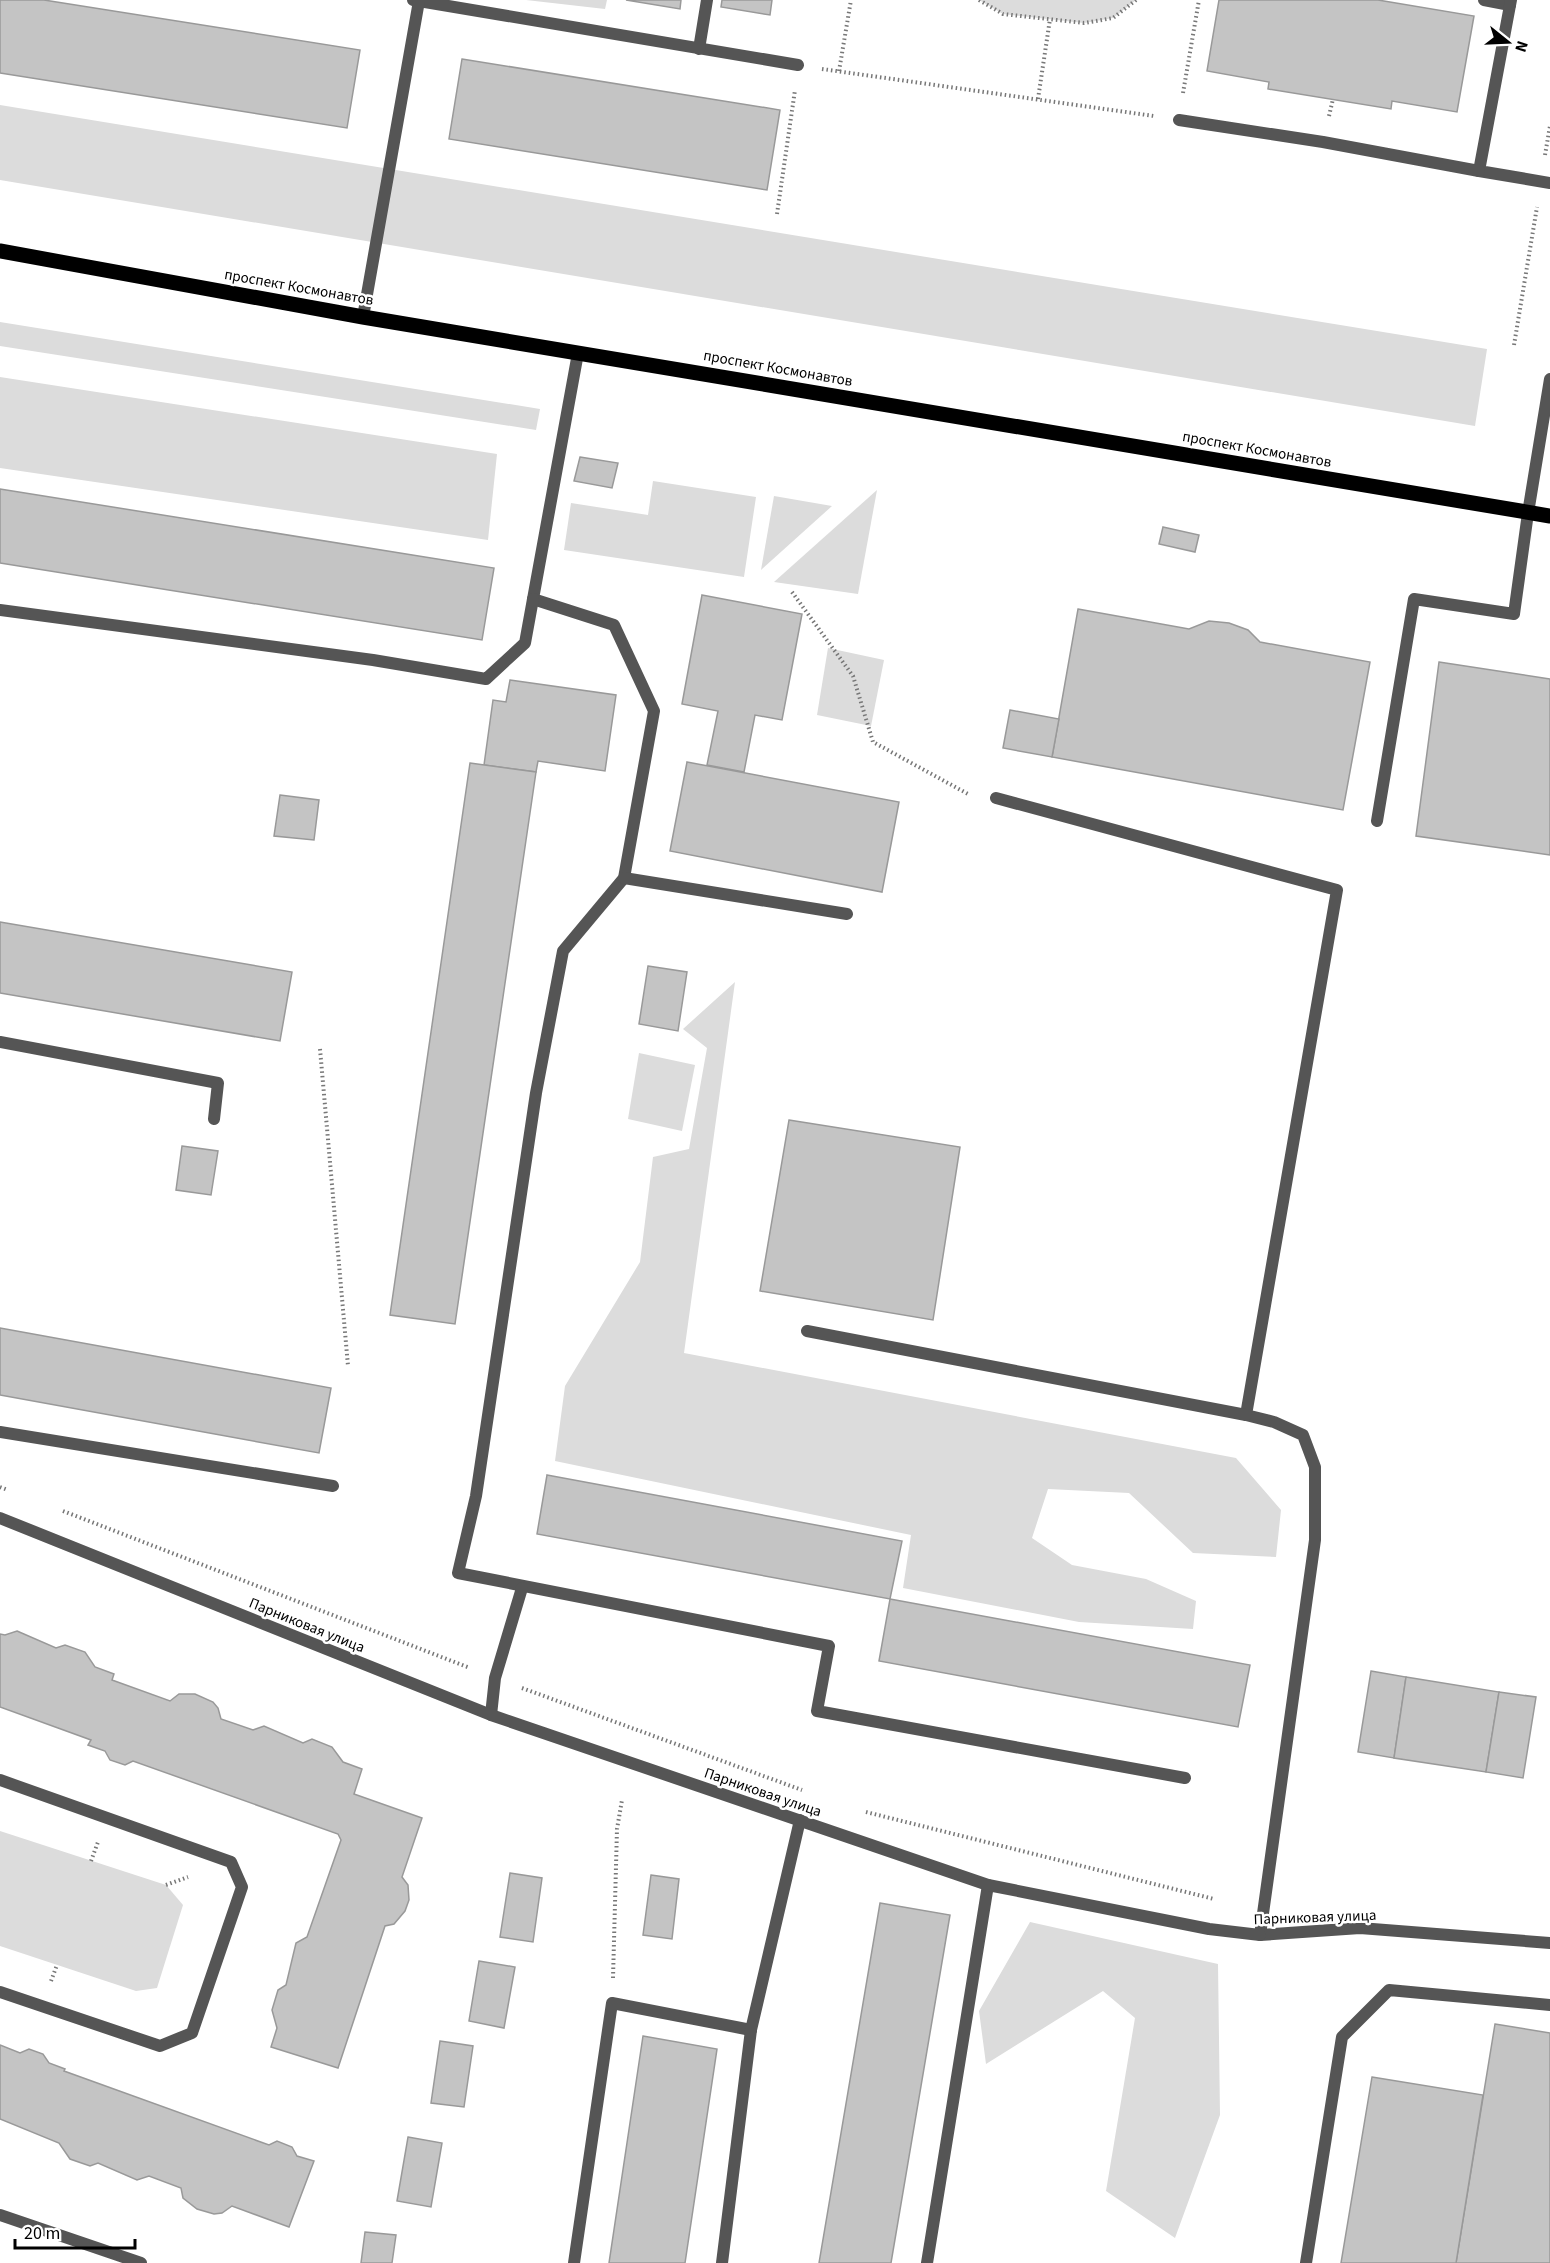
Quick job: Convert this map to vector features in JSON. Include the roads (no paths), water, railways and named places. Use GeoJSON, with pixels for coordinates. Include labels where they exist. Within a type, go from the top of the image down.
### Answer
{"type":"FeatureCollection","features":[{"type":"Feature","properties":{"kind":"main road","name":"проспект Космонавтов"},"geometry":{"type":"LineString","coordinates":[[0,251],[363,317],[1550,516]]}},
{"type":"Feature","properties":{"kind":"street"},"geometry":{"type":"LineString","coordinates":[[363,317],[416,0],[798,65]]}},
{"type":"Feature","properties":{"kind":"street"},"geometry":{"type":"LineString","coordinates":[[699,49],[707,0]]}},
{"type":"Feature","properties":{"kind":"street"},"geometry":{"type":"LineString","coordinates":[[1479,171],[1511,2],[1484,0]]}},
{"type":"Feature","properties":{"kind":"street"},"geometry":{"type":"LineString","coordinates":[[1179,120],[1323,142],[1545,183]]}},
{"type":"Feature","properties":{"kind":"street"},"geometry":{"type":"LineString","coordinates":[[0,610],[373,660],[486,679],[525,643],[578,353]]}},
{"type":"Feature","properties":{"kind":"street"},"geometry":{"type":"LineString","coordinates":[[1377,821],[1414,599],[1514,614],[1550,379]]}},
{"type":"Feature","properties":{"kind":"street"},"geometry":{"type":"LineString","coordinates":[[533,599],[614,625],[654,711],[624,878],[563,951],[536,1093],[476,1496],[458,1573],[522,1588],[829,1646],[817,1710],[1185,1778]]}},
{"type":"Feature","properties":{"kind":"street"},"geometry":{"type":"LineString","coordinates":[[996,798],[1337,890],[1246,1415]]}},
{"type":"Feature","properties":{"kind":"street"},"geometry":{"type":"LineString","coordinates":[[624,878],[848,914]]}},
{"type":"Feature","properties":{"kind":"street"},"geometry":{"type":"LineString","coordinates":[[0,1042],[219,1083],[214,1119]]}},
{"type":"Feature","properties":{"kind":"street"},"geometry":{"type":"LineString","coordinates":[[807,1331],[1246,1415],[1274,1422],[1303,1436],[1315,1467],[1315,1540],[1260,1935]]}},
{"type":"Feature","properties":{"kind":"street"},"geometry":{"type":"LineString","coordinates":[[0,1432],[333,1486]]}},
{"type":"Feature","properties":{"kind":"street","name":"Парниковая улица"},"geometry":{"type":"LineString","coordinates":[[0,1518],[491,1715],[988,1885],[1209,1929],[1260,1935],[1360,1928],[1550,1943]]}},
{"type":"Feature","properties":{"kind":"street"},"geometry":{"type":"LineString","coordinates":[[491,1715],[495,1678],[522,1588]]}},
{"type":"Feature","properties":{"kind":"street"},"geometry":{"type":"LineString","coordinates":[[0,1780],[231,1862],[242,1887],[192,2033],[160,2046],[0,1992]]}},
{"type":"Feature","properties":{"kind":"street"},"geometry":{"type":"LineString","coordinates":[[722,2263],[751,2030],[800,1820]]}},
{"type":"Feature","properties":{"kind":"street"},"geometry":{"type":"LineString","coordinates":[[927,2263],[988,1885]]}},
{"type":"Feature","properties":{"kind":"street"},"geometry":{"type":"LineString","coordinates":[[1306,2263],[1342,2037],[1389,1990],[1550,2005]]}},
{"type":"Feature","properties":{"kind":"street"},"geometry":{"type":"LineString","coordinates":[[574,2263],[612,2003],[751,2030]]}},
{"type":"Feature","properties":{"kind":"street"},"geometry":{"type":"LineString","coordinates":[[0,2215],[141,2263]]}}]}
